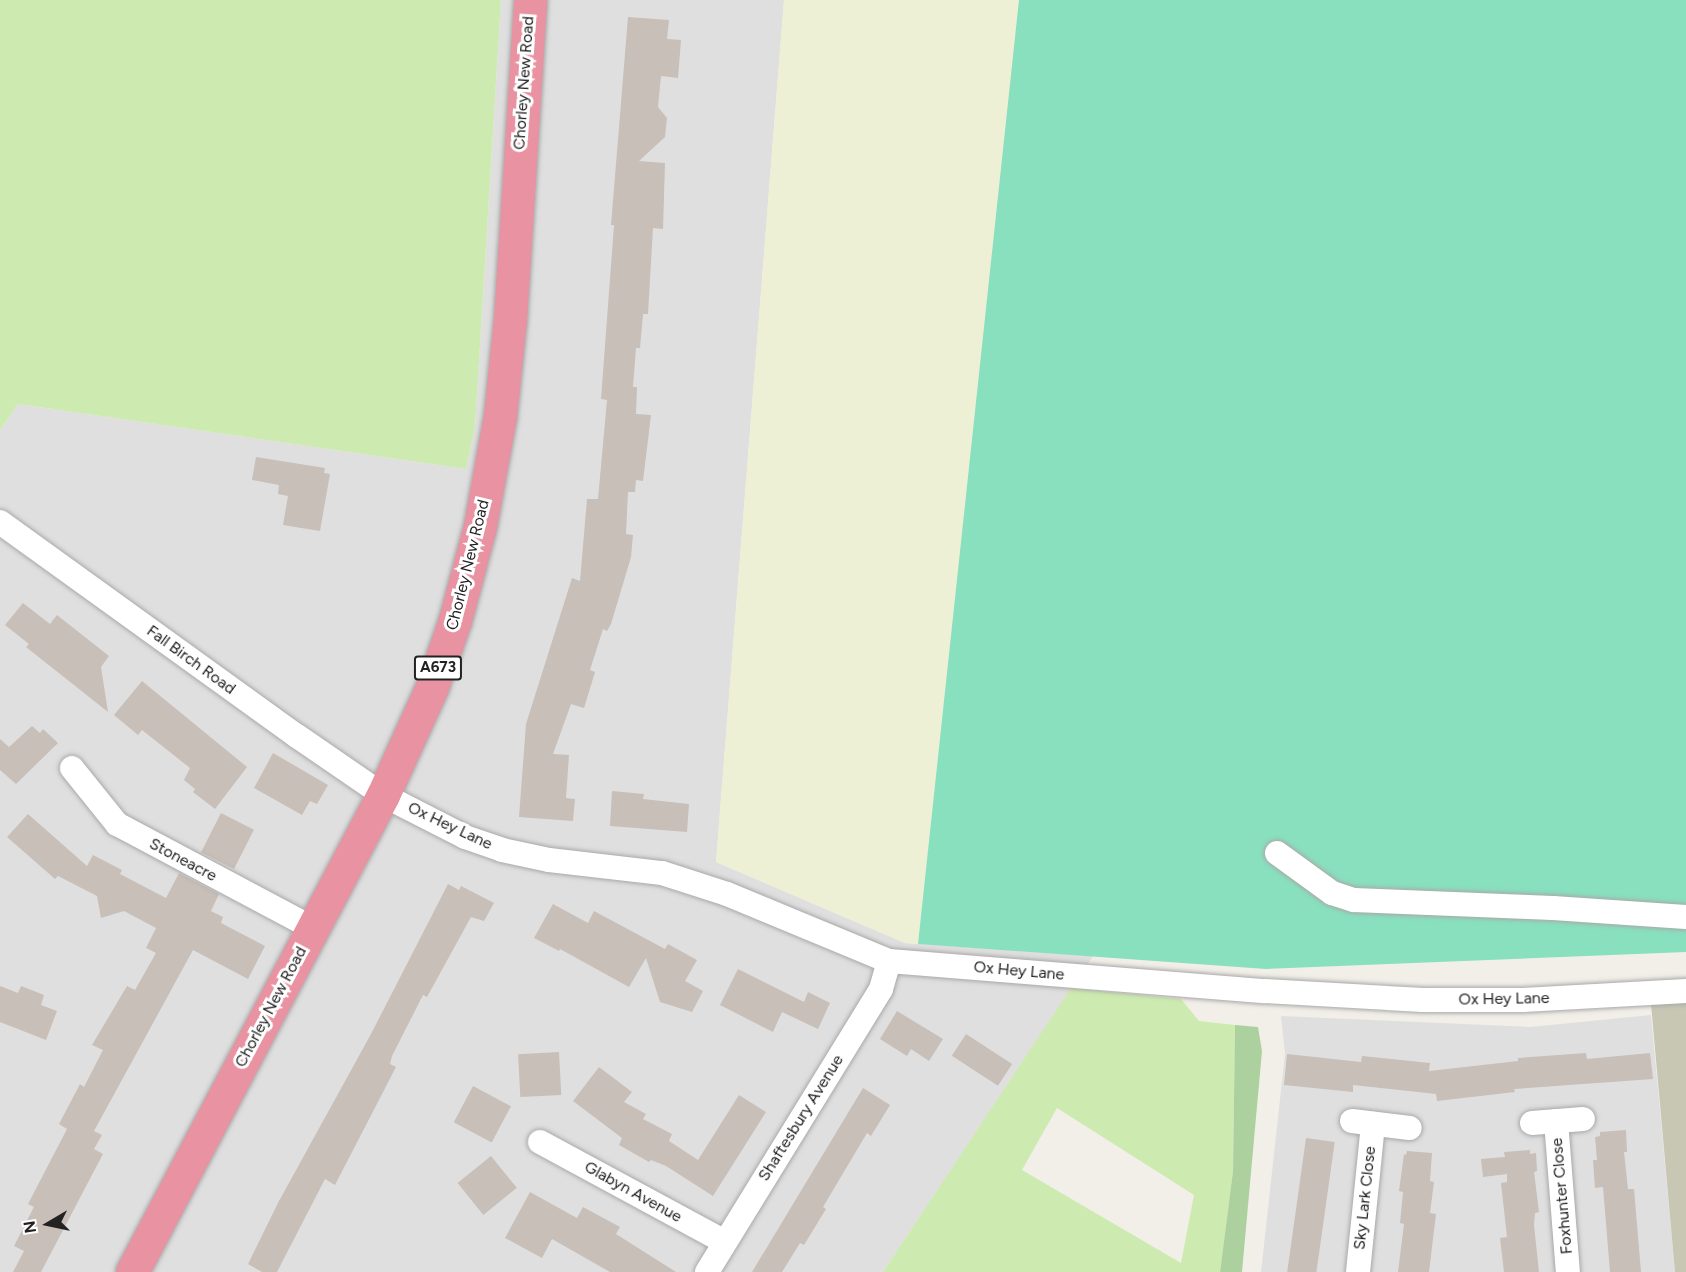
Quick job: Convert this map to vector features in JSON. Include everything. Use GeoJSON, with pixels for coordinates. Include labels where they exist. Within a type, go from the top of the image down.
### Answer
{"type":"FeatureCollection","features":[{"type":"Feature","properties":{"kind":"highway","name":"Chorley New Road"},"geometry":{"type":"LineString","coordinates":[[132,1272],[383,795],[432,687],[455,620],[482,515],[500,416],[510,320],[530,0]]}},
{"type":"Feature","properties":{"kind":"street","name":"Fall Birch Road"},"geometry":{"type":"LineString","coordinates":[[0,522],[297,736],[383,795]]}},
{"type":"Feature","properties":{"kind":"street","name":"Stoneacre"},"geometry":{"type":"LineString","coordinates":[[72,768],[117,824],[313,928]]}},
{"type":"Feature","properties":{"kind":"street","name":"Ox Hey Lane"},"geometry":{"type":"LineString","coordinates":[[383,795],[465,837],[502,850],[549,860],[663,873],[727,894],[889,961],[1265,991],[1424,1000],[1522,1000],[1686,991]]}},
{"type":"Feature","properties":{"kind":"street"},"geometry":{"type":"LineString","coordinates":[[1276,853],[1332,893],[1354,900],[1553,908],[1686,917]]}},
{"type":"Feature","properties":{"kind":"street","name":"Shaftesbury Avenue"},"geometry":{"type":"LineString","coordinates":[[706,1272],[880,989],[889,961]]}},
{"type":"Feature","properties":{"kind":"street","name":"Foxhunter Close"},"geometry":{"type":"LineString","coordinates":[[1532,1123],[1583,1119]]}},
{"type":"Feature","properties":{"kind":"street","name":"Foxhunter Close"},"geometry":{"type":"LineString","coordinates":[[1556,1121],[1568,1272]]}},
{"type":"Feature","properties":{"kind":"street","name":"Sky Lark Close"},"geometry":{"type":"LineString","coordinates":[[1358,1272],[1362,1123],[1410,1128]]}},
{"type":"Feature","properties":{"kind":"street","name":"Glabyn Avenue"},"geometry":{"type":"LineString","coordinates":[[540,1142],[725,1242]]}},
{"type":"Feature","properties":{"kind":"shaded area"},"geometry":{"type":"Polygon","coordinates":[[[501,0],[784,0],[716,862],[905,943],[1093,956],[883,1272],[0,1272],[0,430],[18,404],[466,469],[475,427],[501,0]]]}},
{"type":"Feature","properties":{"kind":"shaded area"},"geometry":{"type":"Polygon","coordinates":[[[784,0],[1019,0],[918,944],[905,943],[716,862],[784,0]]]}},
{"type":"Feature","properties":{"kind":"shaded area"},"geometry":{"type":"Polygon","coordinates":[[[1686,1002],[1686,1272],[1675,1272],[1651,1004],[1686,1002]]]}},
{"type":"Feature","properties":{"kind":"shaded area"},"geometry":{"type":"Polygon","coordinates":[[[1651,1015],[1675,1272],[1261,1272],[1285,1054],[1281,1016],[1530,1027],[1651,1015]]]}},
{"type":"Feature","properties":{"kind":"green space"},"geometry":{"type":"Polygon","coordinates":[[[0,0],[501,0],[475,427],[466,469],[18,404],[0,430],[0,0]]]}},
{"type":"Feature","properties":{"kind":"green space"},"geometry":{"type":"Polygon","coordinates":[[[1019,0],[1686,0],[1686,952],[1266,969],[918,944],[1019,0]]]}},
{"type":"Feature","properties":{"kind":"green space"},"geometry":{"type":"Polygon","coordinates":[[[1071,988],[1181,999],[1199,1021],[1235,1025],[1233,1171],[1220,1272],[883,1272],[1071,988]],[[1057,1108],[1022,1170],[1181,1263],[1194,1195],[1057,1108]]]}},
{"type":"Feature","properties":{"kind":"green space"},"geometry":{"type":"Polygon","coordinates":[[[1235,1025],[1258,1027],[1262,1051],[1242,1272],[1220,1272],[1233,1171],[1235,1025]]]}},
{"type":"Feature","properties":{"kind":"building"},"geometry":{"type":"Polygon","coordinates":[[[628,17],[669,20],[667,39],[681,40],[678,78],[661,76],[658,107],[667,118],[665,137],[639,161],[665,163],[663,229],[653,228],[648,314],[643,314],[640,348],[636,348],[633,387],[637,387],[636,414],[651,415],[643,481],[636,480],[635,492],[628,492],[626,534],[633,535],[631,557],[611,624],[607,631],[603,629],[590,670],[595,672],[584,708],[571,704],[553,754],[569,755],[566,798],[575,799],[573,821],[519,817],[526,724],[572,578],[580,581],[587,499],[598,499],[607,400],[601,399],[614,225],[611,225],[628,17]]]}},
{"type":"Feature","properties":{"kind":"building"},"geometry":{"type":"Polygon","coordinates":[[[256,457],[325,468],[324,473],[330,474],[320,531],[283,525],[288,496],[278,494],[279,485],[252,480],[256,457]]]}},
{"type":"Feature","properties":{"kind":"building"},"geometry":{"type":"Polygon","coordinates":[[[23,603],[50,624],[57,615],[109,656],[101,667],[108,712],[26,647],[29,644],[5,625],[23,603]]]}},
{"type":"Feature","properties":{"kind":"building"},"geometry":{"type":"Polygon","coordinates":[[[142,681],[247,767],[215,809],[193,792],[195,789],[184,780],[190,768],[142,730],[138,735],[114,715],[142,681]]]}},
{"type":"Feature","properties":{"kind":"building"},"geometry":{"type":"Polygon","coordinates":[[[32,726],[40,733],[43,729],[58,743],[16,784],[0,770],[0,739],[9,747],[32,726]]]}},
{"type":"Feature","properties":{"kind":"building"},"geometry":{"type":"Polygon","coordinates":[[[273,753],[328,785],[317,804],[310,801],[302,815],[254,788],[273,753]]]}},
{"type":"Feature","properties":{"kind":"building"},"geometry":{"type":"Polygon","coordinates":[[[612,791],[644,794],[643,799],[689,804],[687,832],[610,826],[612,791]]]}},
{"type":"Feature","properties":{"kind":"building"},"geometry":{"type":"Polygon","coordinates":[[[221,813],[254,830],[234,869],[201,852],[221,813]]]}},
{"type":"Feature","properties":{"kind":"building"},"geometry":{"type":"Polygon","coordinates":[[[28,814],[87,866],[93,855],[122,870],[120,874],[166,898],[179,873],[219,894],[211,911],[223,917],[221,923],[265,946],[248,979],[193,950],[94,1131],[102,1135],[94,1149],[103,1154],[41,1272],[13,1272],[24,1251],[14,1246],[34,1207],[28,1204],[67,1129],[59,1124],[80,1084],[84,1087],[103,1050],[92,1045],[127,986],[135,990],[156,953],[146,948],[156,928],[124,911],[101,918],[97,896],[58,876],[55,879],[7,837],[28,814]]]}},
{"type":"Feature","properties":{"kind":"building"},"geometry":{"type":"Polygon","coordinates":[[[448,884],[459,890],[461,886],[494,903],[484,921],[471,917],[427,997],[423,995],[392,1056],[390,1064],[396,1067],[335,1185],[325,1179],[277,1272],[262,1272],[248,1264],[279,1201],[371,1034],[448,884]]]}},
{"type":"Feature","properties":{"kind":"building"},"geometry":{"type":"Polygon","coordinates":[[[553,904],[588,923],[594,911],[665,949],[668,944],[697,960],[685,981],[703,991],[692,1012],[660,1002],[646,958],[629,987],[560,949],[559,951],[534,938],[553,904]]]}},
{"type":"Feature","properties":{"kind":"building"},"geometry":{"type":"Polygon","coordinates":[[[738,969],[804,1002],[808,992],[830,1003],[818,1029],[782,1012],[773,1032],[720,1005],[738,969]]]}},
{"type":"Feature","properties":{"kind":"building"},"geometry":{"type":"Polygon","coordinates":[[[0,986],[18,993],[21,986],[44,995],[41,1005],[57,1011],[46,1040],[0,1022],[0,986]]]}},
{"type":"Feature","properties":{"kind":"building"},"geometry":{"type":"Polygon","coordinates":[[[897,1011],[943,1039],[929,1061],[911,1049],[907,1056],[880,1039],[897,1011]]]}},
{"type":"Feature","properties":{"kind":"building"},"geometry":{"type":"Polygon","coordinates":[[[966,1034],[1012,1064],[998,1086],[952,1056],[966,1034]]]}},
{"type":"Feature","properties":{"kind":"building"},"geometry":{"type":"Polygon","coordinates":[[[559,1052],[561,1095],[520,1097],[518,1054],[559,1052]]]}},
{"type":"Feature","properties":{"kind":"building"},"geometry":{"type":"Polygon","coordinates":[[[1586,1053],[1587,1059],[1650,1053],[1653,1079],[1514,1089],[1515,1092],[1437,1101],[1436,1094],[1353,1085],[1353,1092],[1284,1085],[1287,1054],[1361,1062],[1362,1056],[1430,1063],[1429,1071],[1518,1061],[1518,1058],[1586,1053]]]}},
{"type":"Feature","properties":{"kind":"building"},"geometry":{"type":"Polygon","coordinates":[[[599,1067],[632,1092],[624,1102],[646,1114],[643,1119],[672,1134],[669,1141],[698,1160],[739,1095],[766,1112],[713,1196],[666,1166],[651,1160],[649,1162],[619,1145],[622,1138],[573,1101],[599,1067]]]}},
{"type":"Feature","properties":{"kind":"building"},"geometry":{"type":"Polygon","coordinates":[[[473,1086],[511,1106],[492,1142],[454,1122],[473,1086]]]}},
{"type":"Feature","properties":{"kind":"building"},"geometry":{"type":"Polygon","coordinates":[[[863,1088],[890,1105],[871,1136],[867,1133],[823,1207],[826,1209],[804,1245],[800,1243],[782,1272],[752,1272],[863,1088]]]}},
{"type":"Feature","properties":{"kind":"building"},"geometry":{"type":"Polygon","coordinates":[[[1626,1130],[1627,1152],[1624,1152],[1628,1189],[1634,1189],[1641,1272],[1610,1272],[1603,1187],[1595,1188],[1593,1160],[1597,1160],[1595,1137],[1600,1136],[1600,1132],[1626,1130]]]}},
{"type":"Feature","properties":{"kind":"building"},"geometry":{"type":"Polygon","coordinates":[[[1306,1138],[1335,1142],[1316,1272],[1287,1272],[1306,1138]]]}},
{"type":"Feature","properties":{"kind":"building"},"geometry":{"type":"Polygon","coordinates":[[[1530,1150],[1530,1154],[1536,1153],[1537,1171],[1534,1172],[1539,1212],[1535,1213],[1534,1225],[1539,1272],[1504,1272],[1500,1238],[1507,1237],[1501,1183],[1507,1182],[1507,1174],[1483,1177],[1481,1159],[1505,1157],[1504,1152],[1530,1150]]]}},
{"type":"Feature","properties":{"kind":"building"},"geometry":{"type":"Polygon","coordinates":[[[1407,1151],[1432,1153],[1430,1181],[1434,1182],[1430,1213],[1436,1214],[1429,1272],[1398,1272],[1404,1224],[1400,1223],[1403,1192],[1399,1191],[1404,1154],[1406,1155],[1407,1151]]]}},
{"type":"Feature","properties":{"kind":"building"},"geometry":{"type":"Polygon","coordinates":[[[491,1156],[517,1188],[483,1215],[458,1183],[491,1156]]]}},
{"type":"Feature","properties":{"kind":"building"},"geometry":{"type":"Polygon","coordinates":[[[530,1192],[577,1218],[583,1207],[620,1227],[616,1234],[676,1272],[610,1272],[552,1239],[542,1258],[505,1238],[530,1192]]]}}]}
